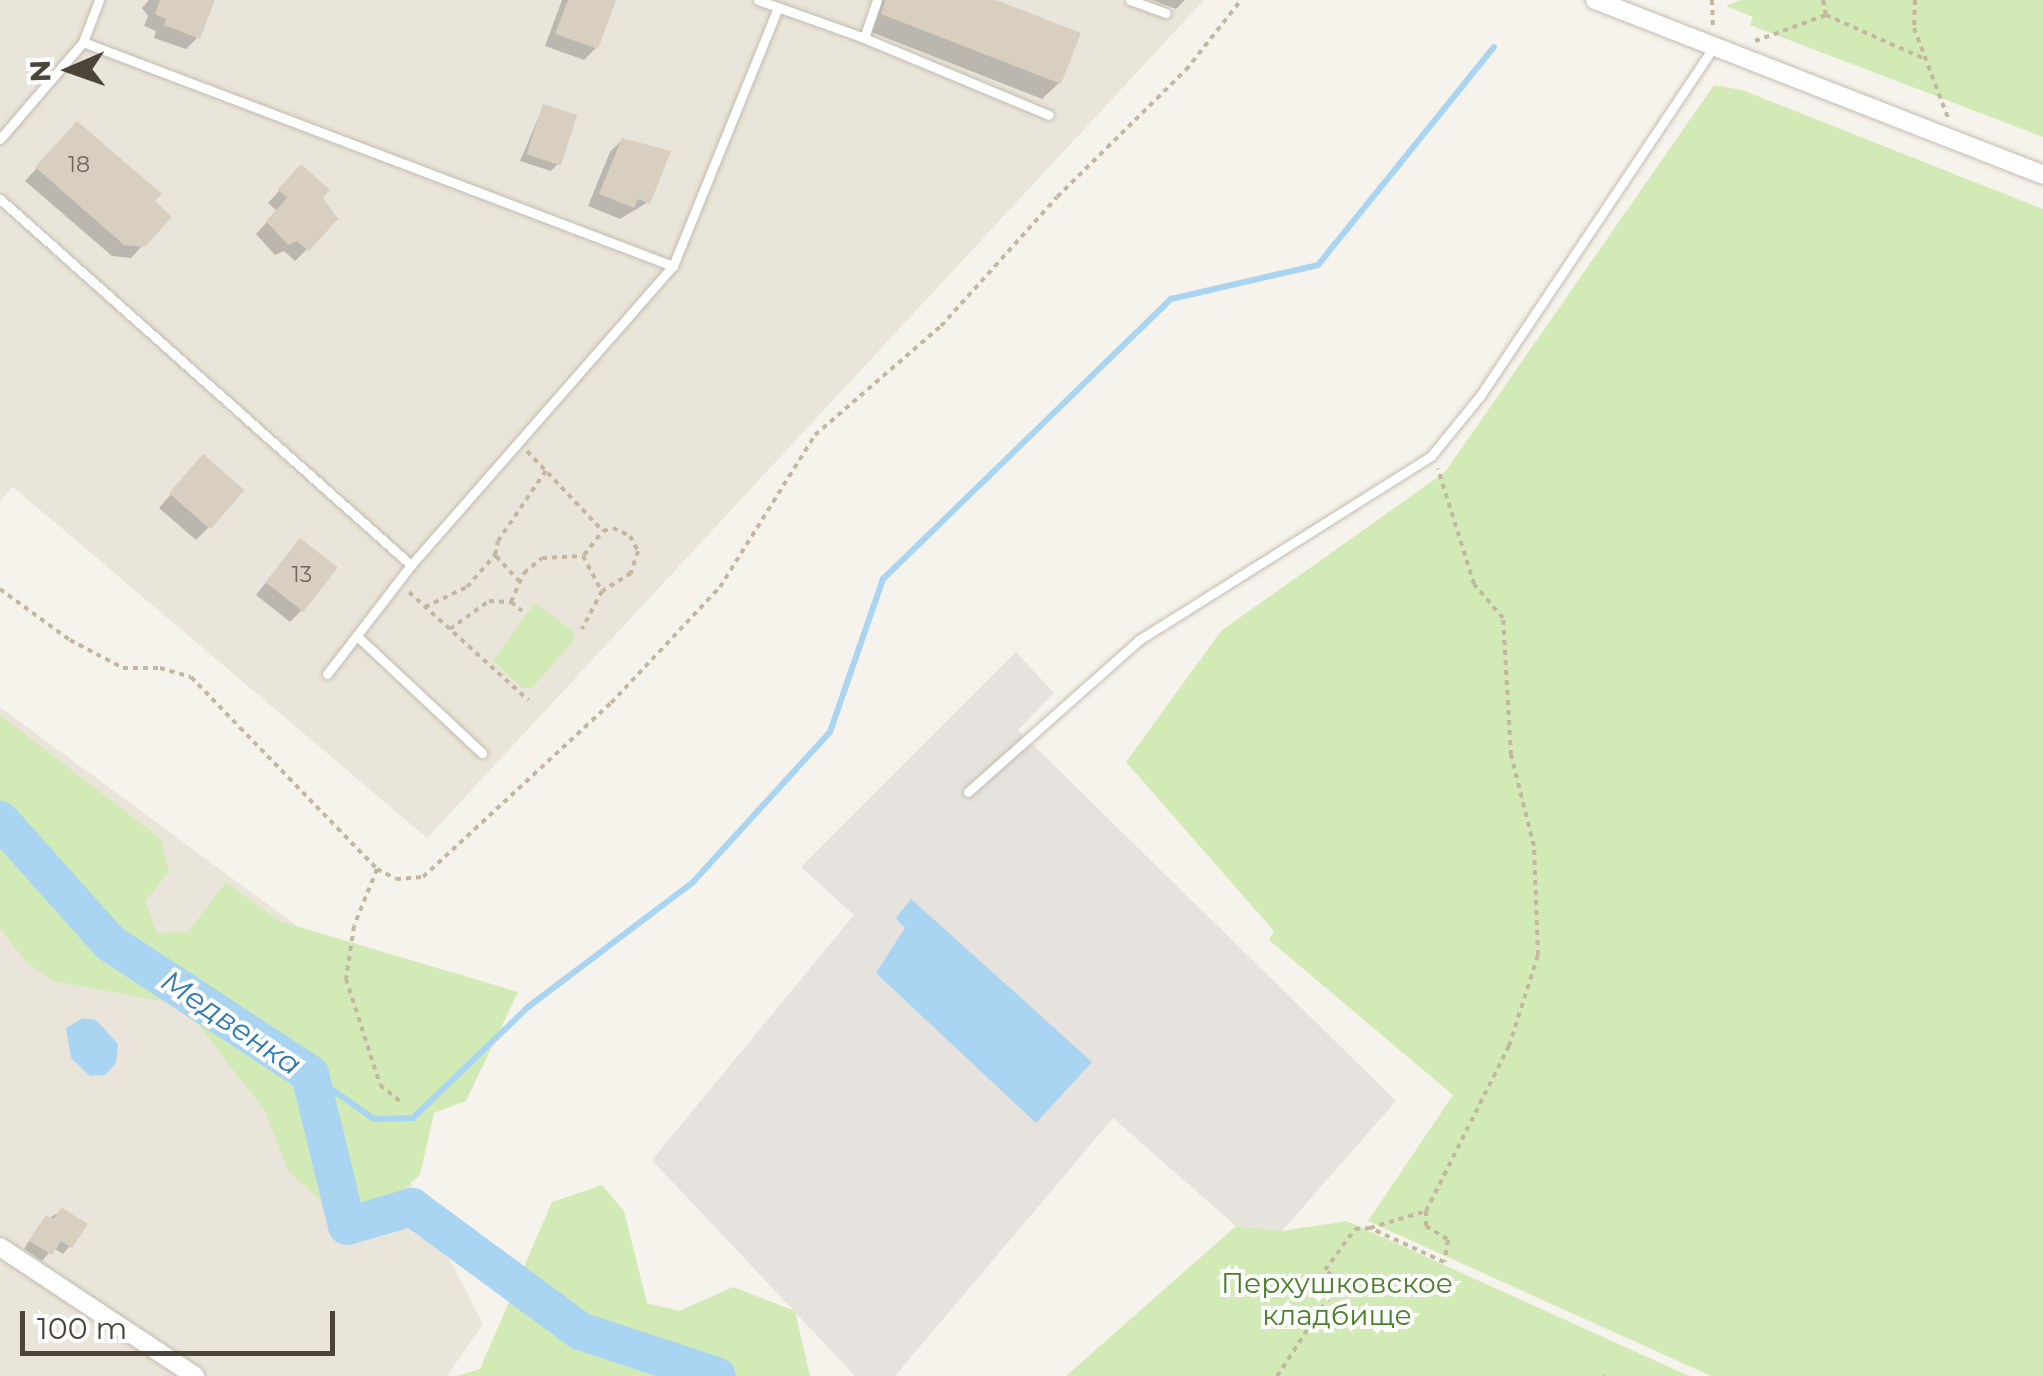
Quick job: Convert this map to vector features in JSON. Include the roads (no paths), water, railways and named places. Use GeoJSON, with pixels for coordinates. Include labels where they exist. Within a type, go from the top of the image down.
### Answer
{"type":"FeatureCollection","features":[{"type":"Feature","properties":{"kind":"street"},"geometry":{"type":"LineString","coordinates":[[1595,0],[2043,174]]}},
{"type":"Feature","properties":{"kind":"street"},"geometry":{"type":"LineString","coordinates":[[0,1248],[195,1376]]}},
{"type":"Feature","properties":{"kind":"lane"},"geometry":{"type":"LineString","coordinates":[[0,139],[83,42],[99,0]]}},
{"type":"Feature","properties":{"kind":"lane"},"geometry":{"type":"LineString","coordinates":[[758,0],[864,38],[1049,115]]}},
{"type":"Feature","properties":{"kind":"lane"},"geometry":{"type":"LineString","coordinates":[[864,38],[877,0]]}},
{"type":"Feature","properties":{"kind":"lane"},"geometry":{"type":"LineString","coordinates":[[1130,0],[1166,13]]}},
{"type":"Feature","properties":{"kind":"lane"},"geometry":{"type":"LineString","coordinates":[[328,674],[402,586],[411,565],[672,266],[778,7]]}},
{"type":"Feature","properties":{"kind":"lane"},"geometry":{"type":"LineString","coordinates":[[83,42],[672,266]]}},
{"type":"Feature","properties":{"kind":"lane"},"geometry":{"type":"LineString","coordinates":[[968,792],[1139,640],[1431,456],[1480,396],[1720,49]]}},
{"type":"Feature","properties":{"kind":"lane"},"geometry":{"type":"LineString","coordinates":[[0,200],[411,565]]}},
{"type":"Feature","properties":{"kind":"lane"},"geometry":{"type":"LineString","coordinates":[[358,637],[482,753]]}},
{"type":"Feature","properties":{"kind":"water"},"geometry":{"type":"Polygon","coordinates":[[[911,899],[1092,1062],[1036,1123],[876,973],[905,928],[896,918],[911,899]]]}},
{"type":"Feature","properties":{"kind":"water"},"geometry":{"type":"Polygon","coordinates":[[[83,1018],[96,1020],[118,1044],[116,1063],[105,1075],[90,1076],[71,1058],[66,1028],[83,1018]]]}},
{"type":"Feature","properties":{"kind":"waterway"},"geometry":{"type":"LineString","coordinates":[[310,1074],[374,1119],[413,1118],[528,1007],[693,882],[830,732],[883,579],[1171,299],[1318,265],[1494,47]]}},
{"type":"Feature","properties":{"kind":"waterway","name":"Медвенка"},"geometry":{"type":"LineString","coordinates":[[0,820],[110,943],[310,1074],[347,1226],[412,1207],[580,1331],[717,1376]]}},
{"type":"Feature","properties":{"kind":"park label","name":"Перхушковское кладбище"},"geometry":{"type":"Point","coordinates":[1337,1299]}}]}
